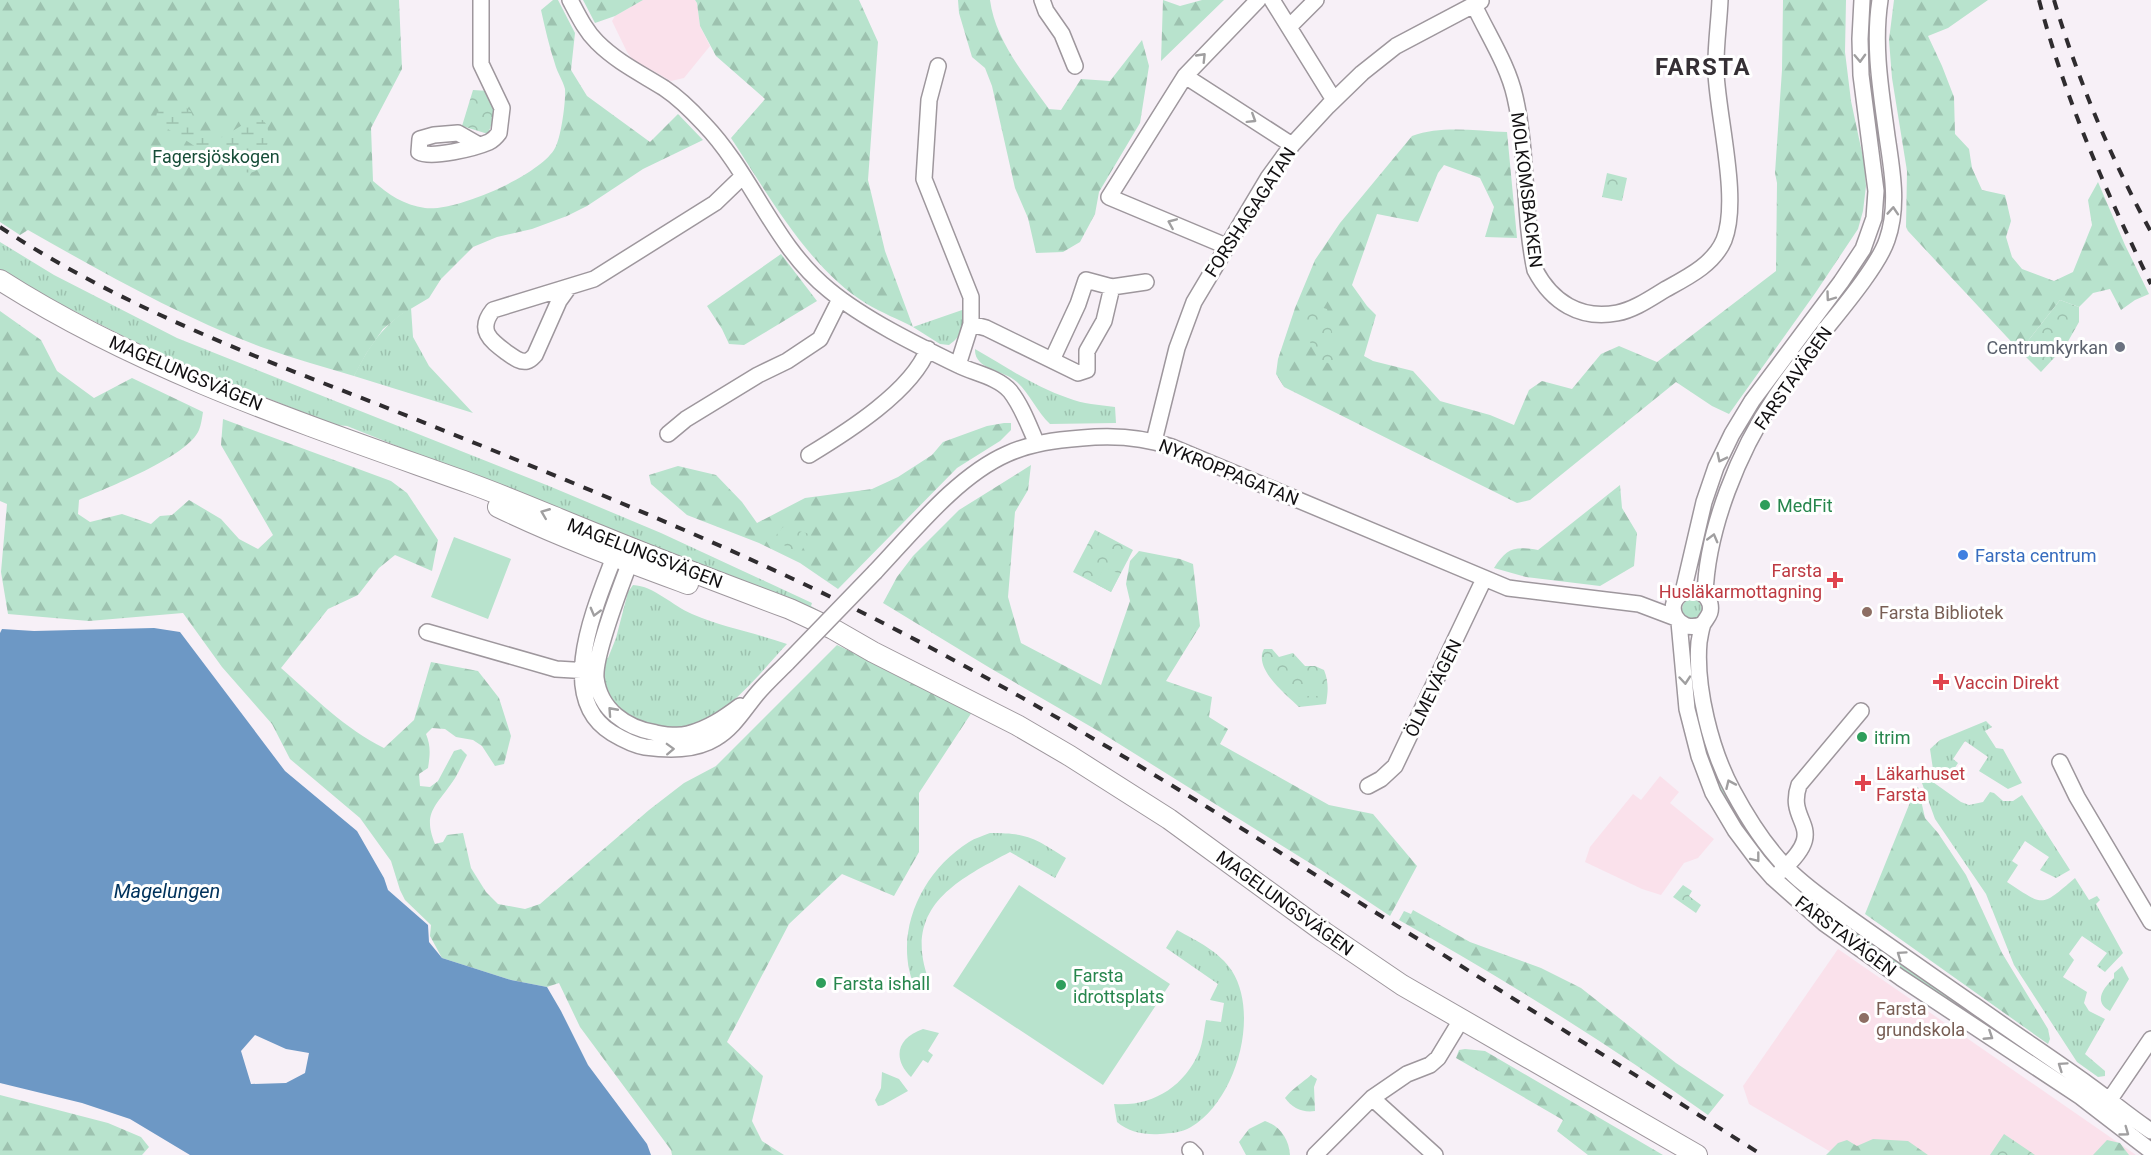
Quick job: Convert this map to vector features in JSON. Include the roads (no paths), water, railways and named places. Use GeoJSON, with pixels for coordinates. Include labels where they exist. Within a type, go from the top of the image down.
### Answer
{"type":"FeatureCollection","features":[{"type":"Feature","properties":{"kind":"main road","name":"MAGELUNGSVÄGEN"},"geometry":{"type":"LineString","coordinates":[[0,280],[123,348],[192,379],[412,464],[470,483],[624,553],[789,609],[833,629],[873,652],[1017,725],[1126,790],[1402,985],[1697,1155]]}},
{"type":"Feature","properties":{"kind":"street"},"geometry":{"type":"LineString","coordinates":[[479,145],[489,142],[499,133],[502,108],[481,64],[481,0]]}},
{"type":"Feature","properties":{"kind":"street"},"geometry":{"type":"LineString","coordinates":[[570,0],[581,21],[595,40],[630,69],[684,103],[713,134],[788,246],[808,271],[840,299],[885,327],[958,365],[996,381],[1009,390],[1037,444]]}},
{"type":"Feature","properties":{"kind":"street"},"geometry":{"type":"LineString","coordinates":[[1042,0],[1046,11],[1062,34],[1075,66]]}},
{"type":"Feature","properties":{"kind":"street"},"geometry":{"type":"LineString","coordinates":[[1226,246],[1109,197],[1185,76],[1258,0]]}},
{"type":"Feature","properties":{"kind":"street"},"geometry":{"type":"LineString","coordinates":[[1272,0],[1334,99]]}},
{"type":"Feature","properties":{"kind":"street"},"geometry":{"type":"LineString","coordinates":[[1289,27],[1316,0]]}},
{"type":"Feature","properties":{"kind":"street","name":"MOLKOMSBACKEN"},"geometry":{"type":"LineString","coordinates":[[1479,2],[1515,95],[1536,270],[1542,283],[1568,308],[1597,316],[1626,311],[1680,281],[1706,264],[1723,242],[1728,227],[1730,196],[1716,70],[1720,0]]}},
{"type":"Feature","properties":{"kind":"street","name":"FARSTAVÄGEN"},"geometry":{"type":"LineString","coordinates":[[1862,0],[1861,75],[1876,191],[1874,218],[1863,249],[1746,410],[1716,467],[1697,525],[1680,595],[1673,607],[1677,620],[1687,709],[1699,756],[1713,793],[1735,831],[1773,878],[1824,924],[2081,1097],[2151,1131]]}},
{"type":"Feature","properties":{"kind":"street","name":"FARSTAVÄGEN"},"geometry":{"type":"LineString","coordinates":[[1880,0],[1877,64],[1894,193],[1892,221],[1887,242],[1852,295],[1776,396],[1747,447],[1722,508],[1706,574],[1705,595],[1710,602],[1711,610],[1703,624],[1699,646],[1704,705],[1715,749],[1731,788],[1742,808],[1785,867],[2105,1107],[2151,1150]]}},
{"type":"Feature","properties":{"kind":"street","name":"FORSHAGAGATAN"},"geometry":{"type":"LineString","coordinates":[[1154,441],[1177,348],[1194,302],[1268,178],[1292,145],[1334,99],[1396,46],[1479,2]]}},
{"type":"Feature","properties":{"kind":"street"},"geometry":{"type":"LineString","coordinates":[[938,66],[930,99],[924,182],[971,297],[971,324],[958,365]]}},
{"type":"Feature","properties":{"kind":"street"},"geometry":{"type":"LineString","coordinates":[[1185,76],[1292,145]]}},
{"type":"Feature","properties":{"kind":"street"},"geometry":{"type":"LineString","coordinates":[[568,286],[535,355],[528,361],[520,361],[489,339],[486,331],[487,321],[493,310],[568,286],[594,279],[715,203],[743,176]]}},
{"type":"Feature","properties":{"kind":"street"},"geometry":{"type":"LineString","coordinates":[[1863,249],[1887,242]]}},
{"type":"Feature","properties":{"kind":"street"},"geometry":{"type":"LineString","coordinates":[[1052,360],[1078,304],[1087,273],[1112,287],[1146,282]]}},
{"type":"Feature","properties":{"kind":"street"},"geometry":{"type":"LineString","coordinates":[[971,324],[986,328],[1078,373],[1087,370],[1087,351],[1104,321],[1112,287]]}},
{"type":"Feature","properties":{"kind":"street"},"geometry":{"type":"LineString","coordinates":[[668,434],[686,419],[758,375],[787,361],[819,339],[840,299]]}},
{"type":"Feature","properties":{"kind":"street"},"geometry":{"type":"LineString","coordinates":[[809,455],[852,428],[879,406],[912,375],[928,349]]}},
{"type":"Feature","properties":{"kind":"street"},"geometry":{"type":"LineString","coordinates":[[1776,370],[1776,396]]}},
{"type":"Feature","properties":{"kind":"street","name":"NYKROPPAGATAN"},"geometry":{"type":"LineString","coordinates":[[624,553],[597,604],[583,656],[606,704],[615,716],[645,731],[669,735],[685,735],[708,727],[720,721],[757,693],[970,476],[1006,454],[1037,444],[1092,437],[1121,437],[1154,441],[1508,588],[1639,604],[1677,620]]}},
{"type":"Feature","properties":{"kind":"street","name":"ÖLMEVÄGEN"},"geometry":{"type":"LineString","coordinates":[[1368,786],[1381,779],[1395,766],[1484,579]]}},
{"type":"Feature","properties":{"kind":"street"},"geometry":{"type":"LineString","coordinates":[[1680,595],[1691,590],[1700,591],[1705,595]]}},
{"type":"Feature","properties":{"kind":"street","name":"NYKROPPAGATAN"},"geometry":{"type":"LineString","coordinates":[[1639,604],[1680,595]]}},
{"type":"Feature","properties":{"kind":"street"},"geometry":{"type":"LineString","coordinates":[[1677,620],[1686,627],[1703,624]]}},
{"type":"Feature","properties":{"kind":"street"},"geometry":{"type":"LineString","coordinates":[[427,632],[555,669],[589,671]]}},
{"type":"Feature","properties":{"kind":"street"},"geometry":{"type":"LineString","coordinates":[[1773,878],[1803,846],[1806,835],[1804,822],[1797,807],[1796,792],[1799,784],[1861,711]]}},
{"type":"Feature","properties":{"kind":"street"},"geometry":{"type":"LineString","coordinates":[[2060,762],[2077,797],[2151,922]]}},
{"type":"Feature","properties":{"kind":"street"},"geometry":{"type":"LineString","coordinates":[[1315,1155],[1372,1098],[1407,1074],[1430,1065],[1438,1058],[1461,1020]]}},
{"type":"Feature","properties":{"kind":"street"},"geometry":{"type":"LineString","coordinates":[[2105,1107],[2151,1039]]}},
{"type":"Feature","properties":{"kind":"street"},"geometry":{"type":"LineString","coordinates":[[1372,1098],[1435,1155]]}},
{"type":"Feature","properties":{"kind":"water","name":"Magelungen"},"geometry":{"type":"Polygon","coordinates":[[[154,628],[180,632],[285,771],[357,831],[384,878],[388,890],[428,925],[429,942],[442,958],[511,980],[547,987],[588,1065],[647,1144],[651,1155],[190,1155],[130,1119],[82,1103],[0,1083],[0,633],[2,629],[34,631],[154,628]],[[255,1035],[241,1051],[251,1084],[286,1083],[305,1073],[309,1053],[286,1049],[255,1035]]]}},
{"type":"Feature","properties":{"kind":"railway"},"geometry":{"type":"LineString","coordinates":[[2039,0],[2061,73],[2088,145],[2151,284]]}},
{"type":"Feature","properties":{"kind":"railway"},"geometry":{"type":"LineString","coordinates":[[2054,0],[2096,119],[2151,232]]}},
{"type":"Feature","properties":{"kind":"railway"},"geometry":{"type":"LineString","coordinates":[[0,227],[93,282],[190,329],[652,516],[806,585],[934,649],[1059,718],[1182,791],[1762,1155]]}},
{"type":"Feature","properties":{"kind":"place","name":"Centrumkyrkan"},"geometry":{"type":"Point","coordinates":[2120,347]}},
{"type":"Feature","properties":{"kind":"place","name":"MedFit"},"geometry":{"type":"Point","coordinates":[1765,505]}},
{"type":"Feature","properties":{"kind":"place","name":"Farsta centrum"},"geometry":{"type":"Point","coordinates":[1963,555]}},
{"type":"Feature","properties":{"kind":"place","name":"Farsta Husläkarmottagning"},"geometry":{"type":"Point","coordinates":[1835,580]}},
{"type":"Feature","properties":{"kind":"place","name":"Farsta Bibliotek"},"geometry":{"type":"Point","coordinates":[1867,612]}},
{"type":"Feature","properties":{"kind":"place","name":"Vaccin Direkt"},"geometry":{"type":"Point","coordinates":[1941,682]}},
{"type":"Feature","properties":{"kind":"place","name":"itrim"},"geometry":{"type":"Point","coordinates":[1862,737]}},
{"type":"Feature","properties":{"kind":"place","name":"Läkarhuset Farsta"},"geometry":{"type":"Point","coordinates":[1863,783]}},
{"type":"Feature","properties":{"kind":"place","name":"Farsta ishall"},"geometry":{"type":"Point","coordinates":[821,983]}},
{"type":"Feature","properties":{"kind":"place","name":"Farsta idrottsplats"},"geometry":{"type":"Point","coordinates":[1061,985]}},
{"type":"Feature","properties":{"kind":"place","name":"Farsta grundskola"},"geometry":{"type":"Point","coordinates":[1864,1018]}},
{"type":"Feature","properties":{"kind":"district","name":"FARSTA"},"geometry":{"type":"Point","coordinates":[1703,67]}},
{"type":"Feature","properties":{"kind":"park label","name":"Fagersjöskogen"},"geometry":{"type":"Point","coordinates":[216,156]}}]}
